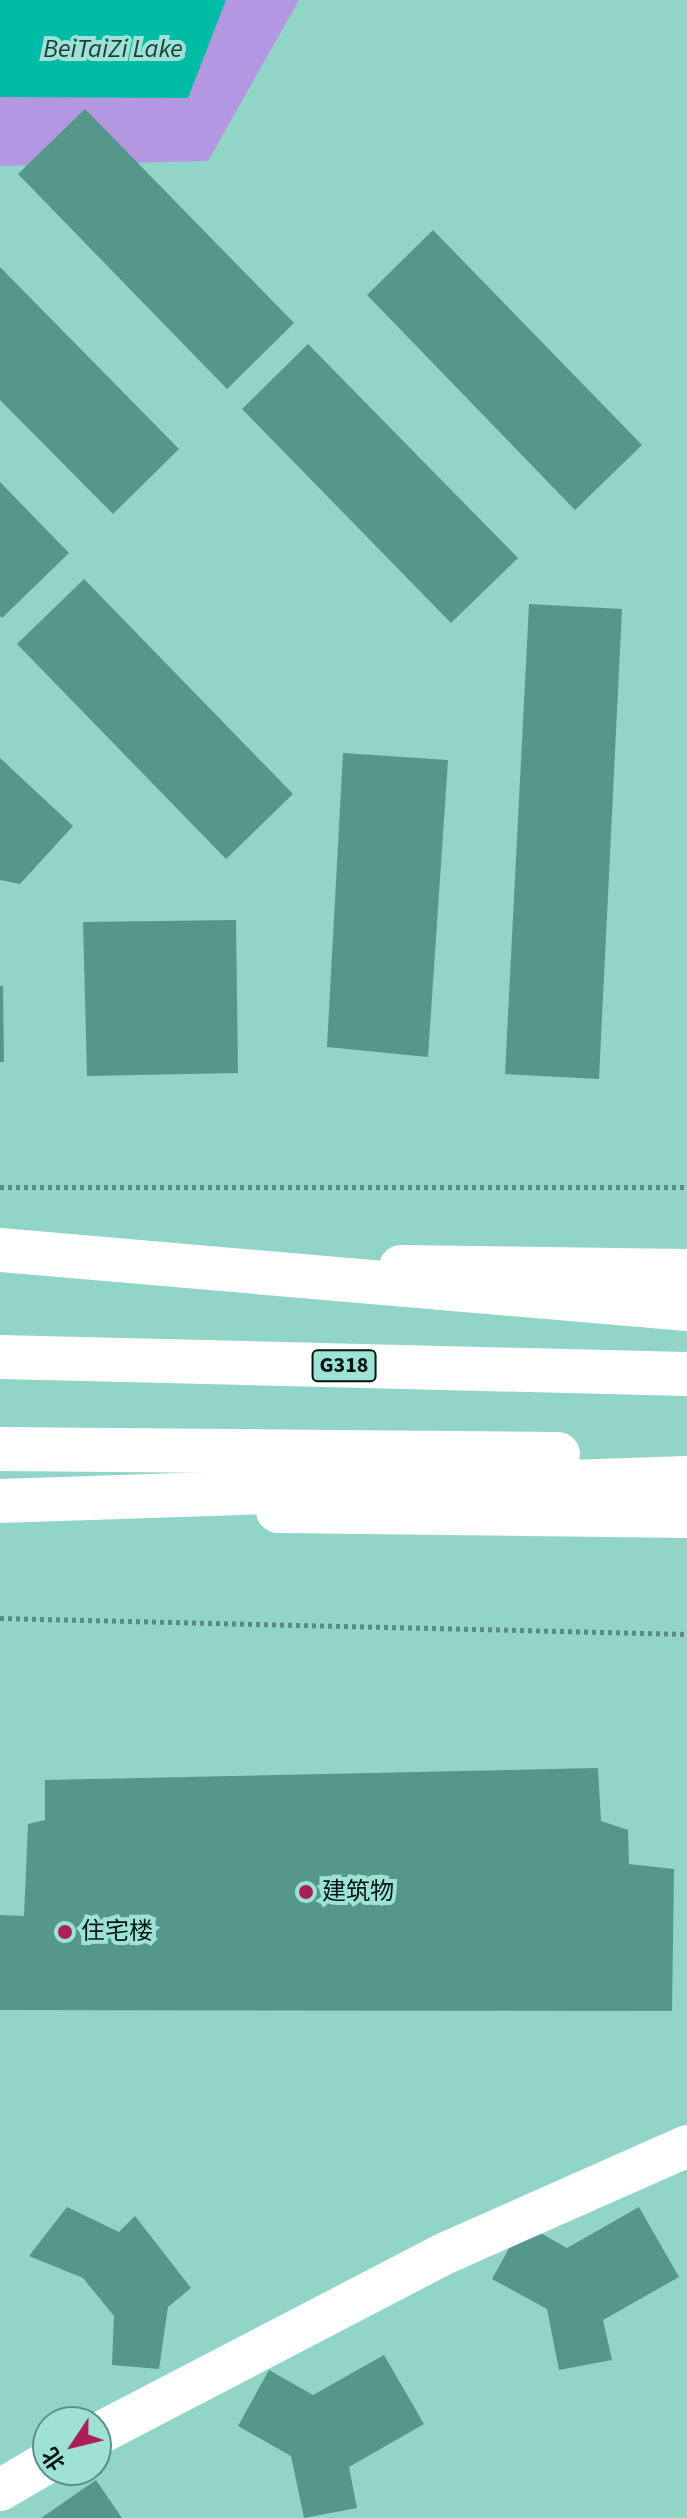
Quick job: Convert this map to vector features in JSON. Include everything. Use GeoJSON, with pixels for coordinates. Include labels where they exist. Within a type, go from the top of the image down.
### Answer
{"type":"FeatureCollection","features":[{"type":"Feature","properties":{"kind":"main road"},"geometry":{"type":"LineString","coordinates":[[0,1250],[687,1309]]}},
{"type":"Feature","properties":{"kind":"main road"},"geometry":{"type":"LineString","coordinates":[[0,1261],[687,1271]]}},
{"type":"Feature","properties":{"kind":"main road","name":"G318"},"geometry":{"type":"LineString","coordinates":[[0,1357],[687,1374]]}},
{"type":"Feature","properties":{"kind":"main road"},"geometry":{"type":"LineString","coordinates":[[0,1449],[687,1455]]}},
{"type":"Feature","properties":{"kind":"main road"},"geometry":{"type":"LineString","coordinates":[[0,1501],[687,1478]]}},
{"type":"Feature","properties":{"kind":"main road"},"geometry":{"type":"LineString","coordinates":[[0,1507],[687,1516]]}},
{"type":"Feature","properties":{"kind":"street"},"geometry":{"type":"LineString","coordinates":[[112,2427],[446,2253],[687,2146]]}},
{"type":"Feature","properties":{"kind":"street"},"geometry":{"type":"LineString","coordinates":[[0,2490],[32,2471]]}},
{"type":"Feature","properties":{"kind":"path"},"geometry":{"type":"LineString","coordinates":[[0,1187],[687,1187]]}},
{"type":"Feature","properties":{"kind":"path"},"geometry":{"type":"LineString","coordinates":[[0,1618],[687,1634]]}},
{"type":"Feature","properties":{"kind":"shaded area"},"geometry":{"type":"Polygon","coordinates":[[[0,0],[299,0],[208,161],[0,166],[0,0]]]}},
{"type":"Feature","properties":{"kind":"water","name":"BeiTaiZi Lake"},"geometry":{"type":"Polygon","coordinates":[[[0,0],[226,0],[188,98],[0,97],[0,0]]]}},
{"type":"Feature","properties":{"kind":"building"},"geometry":{"type":"Polygon","coordinates":[[[85,109],[294,323],[227,389],[18,174],[85,109]]]}},
{"type":"Feature","properties":{"kind":"building"},"geometry":{"type":"Polygon","coordinates":[[[433,230],[642,445],[575,510],[367,295],[433,230]]]}},
{"type":"Feature","properties":{"kind":"building"},"geometry":{"type":"Polygon","coordinates":[[[0,267],[179,449],[113,514],[0,400],[0,267]]]}},
{"type":"Feature","properties":{"kind":"building"},"geometry":{"type":"Polygon","coordinates":[[[308,344],[518,558],[451,623],[242,409],[308,344]]]}},
{"type":"Feature","properties":{"kind":"building"},"geometry":{"type":"Polygon","coordinates":[[[0,482],[69,553],[2,618],[0,616],[0,482]]]}},
{"type":"Feature","properties":{"kind":"building"},"geometry":{"type":"Polygon","coordinates":[[[84,579],[293,794],[226,859],[17,644],[84,579]]]}},
{"type":"Feature","properties":{"kind":"building"},"geometry":{"type":"Polygon","coordinates":[[[529,604],[622,609],[599,1079],[505,1074],[529,604]]]}},
{"type":"Feature","properties":{"kind":"building"},"geometry":{"type":"Polygon","coordinates":[[[343,753],[448,760],[428,1057],[327,1047],[343,753]]]}},
{"type":"Feature","properties":{"kind":"building"},"geometry":{"type":"Polygon","coordinates":[[[0,758],[73,826],[20,884],[0,880],[0,758]]]}},
{"type":"Feature","properties":{"kind":"building"},"geometry":{"type":"Polygon","coordinates":[[[236,920],[238,1073],[87,1076],[83,922],[236,920]]]}},
{"type":"Feature","properties":{"kind":"building"},"geometry":{"type":"Polygon","coordinates":[[[0,986],[3,986],[4,1062],[0,1062],[0,986]]]}},
{"type":"Feature","properties":{"kind":"building","name":"建筑物"},"geometry":{"type":"Polygon","coordinates":[[[598,1768],[601,1821],[628,1830],[629,1864],[674,1869],[672,2011],[0,2010],[0,1915],[24,1916],[28,1824],[45,1820],[45,1780],[598,1768]]]}},
{"type":"Feature","properties":{"kind":"building"},"geometry":{"type":"Polygon","coordinates":[[[67,2207],[119,2232],[135,2216],[191,2288],[168,2307],[159,2369],[112,2365],[114,2316],[83,2278],[29,2256],[67,2207]]]}},
{"type":"Feature","properties":{"kind":"building"},"geometry":{"type":"Polygon","coordinates":[[[639,2207],[679,2277],[603,2320],[612,2360],[559,2370],[547,2309],[492,2279],[523,2223],[567,2248],[639,2207]]]}},
{"type":"Feature","properties":{"kind":"building"},"geometry":{"type":"Polygon","coordinates":[[[384,2355],[424,2424],[349,2467],[357,2508],[304,2518],[291,2456],[238,2426],[269,2370],[313,2395],[384,2355]]]}},
{"type":"Feature","properties":{"kind":"building"},"geometry":{"type":"Polygon","coordinates":[[[87,2486],[100,2486],[122,2518],[41,2518],[87,2486]]]}},
{"type":"Feature","properties":{"kind":"place","name":"建筑物"},"geometry":{"type":"Point","coordinates":[306,1892]}},
{"type":"Feature","properties":{"kind":"place","name":"住宅楼"},"geometry":{"type":"Point","coordinates":[65,1932]}}]}
